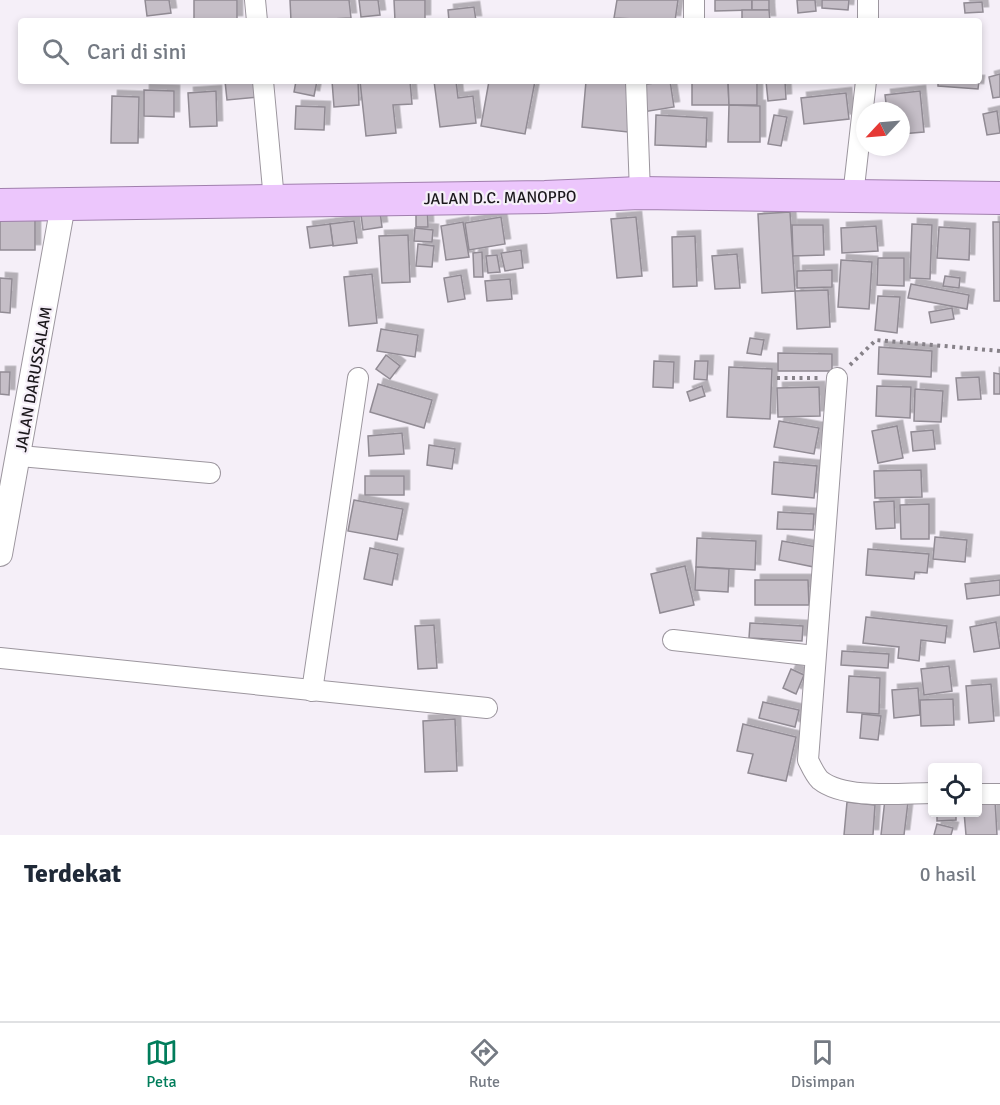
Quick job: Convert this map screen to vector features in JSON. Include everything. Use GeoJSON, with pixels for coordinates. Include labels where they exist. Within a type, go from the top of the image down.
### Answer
{"type":"FeatureCollection","features":[{"type":"Feature","properties":{"kind":"highway","name":"JALAN D.C. MANOPPO"},"geometry":{"type":"LineString","coordinates":[[0,205],[545,197],[640,193],[1000,198]]}},
{"type":"Feature","properties":{"kind":"street"},"geometry":{"type":"LineString","coordinates":[[255,0],[257,18]]}},
{"type":"Feature","properties":{"kind":"street"},"geometry":{"type":"LineString","coordinates":[[694,0],[694,18]]}},
{"type":"Feature","properties":{"kind":"street"},"geometry":{"type":"LineString","coordinates":[[868,0],[868,18]]}},
{"type":"Feature","properties":{"kind":"street"},"geometry":{"type":"LineString","coordinates":[[263,84],[274,200]]}},
{"type":"Feature","properties":{"kind":"street"},"geometry":{"type":"LineString","coordinates":[[636,84],[640,193]]}},
{"type":"Feature","properties":{"kind":"street"},"geometry":{"type":"LineString","coordinates":[[853,196],[866,84]]}},
{"type":"Feature","properties":{"kind":"street","name":"JALAN DARUSSALAM"},"geometry":{"type":"LineString","coordinates":[[0,554],[20,456],[63,205]]}},
{"type":"Feature","properties":{"kind":"street"},"geometry":{"type":"LineString","coordinates":[[312,691],[358,378]]}},
{"type":"Feature","properties":{"kind":"street"},"geometry":{"type":"LineString","coordinates":[[837,378],[807,747],[808,760],[820,780],[857,793],[928,793]]}},
{"type":"Feature","properties":{"kind":"street"},"geometry":{"type":"LineString","coordinates":[[20,456],[210,473]]}},
{"type":"Feature","properties":{"kind":"street"},"geometry":{"type":"LineString","coordinates":[[673,640],[815,656]]}},
{"type":"Feature","properties":{"kind":"street"},"geometry":{"type":"LineString","coordinates":[[0,658],[487,708]]}},
{"type":"Feature","properties":{"kind":"street"},"geometry":{"type":"LineString","coordinates":[[982,794],[1000,794]]}},
{"type":"Feature","properties":{"kind":"path"},"geometry":{"type":"LineString","coordinates":[[777,378],[837,378],[876,340],[1000,351]]}},
{"type":"Feature","properties":{"kind":"building"},"geometry":{"type":"Polygon","coordinates":[[[145,0],[169,0],[171,13],[147,16],[145,0]]]}},
{"type":"Feature","properties":{"kind":"building"},"geometry":{"type":"Polygon","coordinates":[[[194,0],[237,0],[237,18],[194,18],[194,0]]]}},
{"type":"Feature","properties":{"kind":"building"},"geometry":{"type":"Polygon","coordinates":[[[290,0],[349,0],[351,18],[291,18],[290,0]]]}},
{"type":"Feature","properties":{"kind":"building"},"geometry":{"type":"Polygon","coordinates":[[[359,0],[378,0],[380,15],[361,17],[359,0]]]}},
{"type":"Feature","properties":{"kind":"building"},"geometry":{"type":"Polygon","coordinates":[[[394,0],[425,0],[425,18],[395,18],[394,0]]]}},
{"type":"Feature","properties":{"kind":"building"},"geometry":{"type":"Polygon","coordinates":[[[617,0],[678,0],[675,18],[614,18],[617,0]]]}},
{"type":"Feature","properties":{"kind":"building"},"geometry":{"type":"Polygon","coordinates":[[[715,0],[752,0],[752,10],[715,11],[715,0]]]}},
{"type":"Feature","properties":{"kind":"building"},"geometry":{"type":"Polygon","coordinates":[[[752,0],[769,0],[769,10],[752,10],[752,0]]]}},
{"type":"Feature","properties":{"kind":"building"},"geometry":{"type":"Polygon","coordinates":[[[797,0],[815,0],[816,11],[798,13],[797,0]]]}},
{"type":"Feature","properties":{"kind":"building"},"geometry":{"type":"Polygon","coordinates":[[[822,0],[849,0],[848,10],[822,8],[822,0]]]}},
{"type":"Feature","properties":{"kind":"building"},"geometry":{"type":"Polygon","coordinates":[[[982,2],[983,12],[965,13],[964,3],[982,2]]]}},
{"type":"Feature","properties":{"kind":"building"},"geometry":{"type":"Polygon","coordinates":[[[474,7],[476,18],[449,18],[448,10],[474,7]]]}},
{"type":"Feature","properties":{"kind":"building"},"geometry":{"type":"Polygon","coordinates":[[[742,10],[769,10],[770,18],[742,18],[742,10]]]}},
{"type":"Feature","properties":{"kind":"building"},"geometry":{"type":"Polygon","coordinates":[[[1000,74],[1000,97],[993,98],[989,77],[1000,74]]]}},
{"type":"Feature","properties":{"kind":"building"},"geometry":{"type":"Polygon","coordinates":[[[225,84],[258,84],[260,97],[227,100],[225,84]]]}},
{"type":"Feature","properties":{"kind":"building"},"geometry":{"type":"Polygon","coordinates":[[[295,84],[316,84],[314,96],[294,92],[295,84]]]}},
{"type":"Feature","properties":{"kind":"building"},"geometry":{"type":"Polygon","coordinates":[[[332,84],[358,84],[359,105],[334,107],[332,84]]]}},
{"type":"Feature","properties":{"kind":"building"},"geometry":{"type":"Polygon","coordinates":[[[360,84],[410,84],[412,104],[393,105],[396,133],[366,136],[360,84]]]}},
{"type":"Feature","properties":{"kind":"building"},"geometry":{"type":"Polygon","coordinates":[[[434,84],[456,84],[458,98],[473,96],[476,123],[440,127],[434,84]]]}},
{"type":"Feature","properties":{"kind":"building"},"geometry":{"type":"Polygon","coordinates":[[[488,84],[534,84],[525,134],[481,126],[488,84]]]}},
{"type":"Feature","properties":{"kind":"building"},"geometry":{"type":"Polygon","coordinates":[[[586,84],[632,84],[628,132],[582,127],[586,84]]]}},
{"type":"Feature","properties":{"kind":"building"},"geometry":{"type":"Polygon","coordinates":[[[670,84],[674,107],[643,112],[639,85],[670,84]]]}},
{"type":"Feature","properties":{"kind":"building"},"geometry":{"type":"Polygon","coordinates":[[[692,84],[728,84],[729,105],[692,105],[692,84]]]}},
{"type":"Feature","properties":{"kind":"building"},"geometry":{"type":"Polygon","coordinates":[[[728,84],[757,84],[757,105],[729,105],[728,84]]]}},
{"type":"Feature","properties":{"kind":"building"},"geometry":{"type":"Polygon","coordinates":[[[766,84],[785,84],[786,99],[768,101],[766,84]]]}},
{"type":"Feature","properties":{"kind":"building"},"geometry":{"type":"Polygon","coordinates":[[[938,84],[979,84],[978,89],[938,86],[938,84]]]}},
{"type":"Feature","properties":{"kind":"building"},"geometry":{"type":"Polygon","coordinates":[[[144,90],[174,91],[174,117],[144,116],[144,90]]]}},
{"type":"Feature","properties":{"kind":"building"},"geometry":{"type":"Polygon","coordinates":[[[216,91],[217,126],[190,127],[188,93],[216,91]]]}},
{"type":"Feature","properties":{"kind":"building"},"geometry":{"type":"Polygon","coordinates":[[[920,91],[924,132],[910,133],[910,102],[886,102],[885,95],[920,91]]]}},
{"type":"Feature","properties":{"kind":"building"},"geometry":{"type":"Polygon","coordinates":[[[846,93],[849,119],[804,124],[801,98],[846,93]]]}},
{"type":"Feature","properties":{"kind":"building"},"geometry":{"type":"Polygon","coordinates":[[[112,96],[139,97],[138,143],[111,143],[112,96]]]}},
{"type":"Feature","properties":{"kind":"building"},"geometry":{"type":"Polygon","coordinates":[[[729,105],[760,106],[760,142],[728,142],[729,105]]]}},
{"type":"Feature","properties":{"kind":"building"},"geometry":{"type":"Polygon","coordinates":[[[296,106],[325,107],[324,130],[295,129],[296,106]]]}},
{"type":"Feature","properties":{"kind":"building"},"geometry":{"type":"Polygon","coordinates":[[[997,111],[1000,133],[987,135],[983,114],[997,111]]]}},
{"type":"Feature","properties":{"kind":"building"},"geometry":{"type":"Polygon","coordinates":[[[656,115],[707,118],[706,147],[655,145],[656,115]]]}},
{"type":"Feature","properties":{"kind":"building"},"geometry":{"type":"Polygon","coordinates":[[[774,115],[787,117],[781,146],[768,144],[774,115]]]}},
{"type":"Feature","properties":{"kind":"building"},"geometry":{"type":"Polygon","coordinates":[[[416,201],[427,201],[428,227],[416,227],[416,201]]]}},
{"type":"Feature","properties":{"kind":"building"},"geometry":{"type":"Polygon","coordinates":[[[379,204],[382,227],[363,230],[360,207],[379,204]]]}},
{"type":"Feature","properties":{"kind":"building"},"geometry":{"type":"Polygon","coordinates":[[[0,212],[35,212],[35,250],[0,250],[0,212]]]}},
{"type":"Feature","properties":{"kind":"building"},"geometry":{"type":"Polygon","coordinates":[[[790,212],[795,291],[762,293],[758,214],[790,212]]]}},
{"type":"Feature","properties":{"kind":"building"},"geometry":{"type":"Polygon","coordinates":[[[501,217],[505,244],[469,250],[465,223],[501,217]]]}},
{"type":"Feature","properties":{"kind":"building"},"geometry":{"type":"Polygon","coordinates":[[[636,217],[642,276],[617,278],[611,219],[636,217]]]}},
{"type":"Feature","properties":{"kind":"building"},"geometry":{"type":"Polygon","coordinates":[[[354,221],[357,243],[333,246],[330,224],[354,221]]]}},
{"type":"Feature","properties":{"kind":"building"},"geometry":{"type":"Polygon","coordinates":[[[463,222],[469,257],[446,260],[441,226],[463,222]]]}},
{"type":"Feature","properties":{"kind":"building"},"geometry":{"type":"Polygon","coordinates":[[[993,222],[1000,222],[1000,301],[994,301],[993,222]]]}},
{"type":"Feature","properties":{"kind":"building"},"geometry":{"type":"Polygon","coordinates":[[[330,224],[333,245],[310,248],[307,227],[330,224]]]}},
{"type":"Feature","properties":{"kind":"building"},"geometry":{"type":"Polygon","coordinates":[[[912,224],[932,225],[930,279],[910,278],[912,224]]]}},
{"type":"Feature","properties":{"kind":"building"},"geometry":{"type":"Polygon","coordinates":[[[792,225],[823,225],[824,255],[793,256],[792,225]]]}},
{"type":"Feature","properties":{"kind":"building"},"geometry":{"type":"Polygon","coordinates":[[[876,226],[878,251],[842,253],[841,228],[876,226]]]}},
{"type":"Feature","properties":{"kind":"building"},"geometry":{"type":"Polygon","coordinates":[[[939,227],[970,229],[969,260],[937,258],[939,227]]]}},
{"type":"Feature","properties":{"kind":"building"},"geometry":{"type":"Polygon","coordinates":[[[415,228],[433,230],[432,242],[414,241],[415,228]]]}},
{"type":"Feature","properties":{"kind":"building"},"geometry":{"type":"Polygon","coordinates":[[[408,235],[410,282],[382,283],[379,236],[408,235]]]}},
{"type":"Feature","properties":{"kind":"building"},"geometry":{"type":"Polygon","coordinates":[[[695,236],[697,286],[673,287],[672,237],[695,236]]]}},
{"type":"Feature","properties":{"kind":"building"},"geometry":{"type":"Polygon","coordinates":[[[418,244],[434,246],[432,267],[416,266],[418,244]]]}},
{"type":"Feature","properties":{"kind":"building"},"geometry":{"type":"Polygon","coordinates":[[[521,250],[523,268],[505,271],[501,253],[521,250]]]}},
{"type":"Feature","properties":{"kind":"building"},"geometry":{"type":"Polygon","coordinates":[[[482,252],[483,277],[474,277],[473,253],[482,252]]]}},
{"type":"Feature","properties":{"kind":"building"},"geometry":{"type":"Polygon","coordinates":[[[737,254],[740,288],[715,289],[712,256],[737,254]]]}},
{"type":"Feature","properties":{"kind":"building"},"geometry":{"type":"Polygon","coordinates":[[[497,255],[500,272],[488,273],[486,256],[497,255]]]}},
{"type":"Feature","properties":{"kind":"building"},"geometry":{"type":"Polygon","coordinates":[[[878,258],[904,258],[904,286],[877,285],[878,258]]]}},
{"type":"Feature","properties":{"kind":"building"},"geometry":{"type":"Polygon","coordinates":[[[841,260],[872,262],[869,309],[838,307],[841,260]]]}},
{"type":"Feature","properties":{"kind":"building"},"geometry":{"type":"Polygon","coordinates":[[[832,270],[832,287],[797,288],[797,271],[832,270]]]}},
{"type":"Feature","properties":{"kind":"building"},"geometry":{"type":"Polygon","coordinates":[[[372,274],[377,323],[349,326],[344,277],[372,274]]]}},
{"type":"Feature","properties":{"kind":"building"},"geometry":{"type":"Polygon","coordinates":[[[461,275],[465,299],[448,302],[444,278],[461,275]]]}},
{"type":"Feature","properties":{"kind":"building"},"geometry":{"type":"Polygon","coordinates":[[[945,276],[960,278],[959,288],[943,286],[945,276]]]}},
{"type":"Feature","properties":{"kind":"building"},"geometry":{"type":"Polygon","coordinates":[[[0,278],[12,279],[10,313],[0,312],[0,278]]]}},
{"type":"Feature","properties":{"kind":"building"},"geometry":{"type":"Polygon","coordinates":[[[510,279],[512,299],[487,301],[485,281],[510,279]]]}},
{"type":"Feature","properties":{"kind":"building"},"geometry":{"type":"Polygon","coordinates":[[[911,284],[969,295],[967,309],[908,298],[911,284]]]}},
{"type":"Feature","properties":{"kind":"building"},"geometry":{"type":"Polygon","coordinates":[[[828,290],[830,327],[797,329],[795,291],[828,290]]]}},
{"type":"Feature","properties":{"kind":"building"},"geometry":{"type":"Polygon","coordinates":[[[878,296],[900,297],[897,333],[875,330],[878,296]]]}},
{"type":"Feature","properties":{"kind":"building"},"geometry":{"type":"Polygon","coordinates":[[[952,308],[954,319],[931,323],[929,312],[952,308]]]}},
{"type":"Feature","properties":{"kind":"building"},"geometry":{"type":"Polygon","coordinates":[[[381,329],[418,335],[415,357],[377,351],[381,329]]]}},
{"type":"Feature","properties":{"kind":"building"},"geometry":{"type":"Polygon","coordinates":[[[750,338],[764,340],[761,355],[747,353],[750,338]]]}},
{"type":"Feature","properties":{"kind":"building"},"geometry":{"type":"Polygon","coordinates":[[[879,347],[932,351],[931,377],[878,374],[879,347]]]}},
{"type":"Feature","properties":{"kind":"building"},"geometry":{"type":"Polygon","coordinates":[[[778,353],[832,354],[832,371],[778,371],[778,353]]]}},
{"type":"Feature","properties":{"kind":"building"},"geometry":{"type":"Polygon","coordinates":[[[386,355],[400,366],[390,379],[376,369],[386,355]]]}},
{"type":"Feature","properties":{"kind":"building"},"geometry":{"type":"Polygon","coordinates":[[[654,361],[674,362],[673,388],[653,387],[654,361]]]}},
{"type":"Feature","properties":{"kind":"building"},"geometry":{"type":"Polygon","coordinates":[[[695,361],[708,361],[707,380],[694,379],[695,361]]]}},
{"type":"Feature","properties":{"kind":"building"},"geometry":{"type":"Polygon","coordinates":[[[729,367],[772,369],[770,419],[727,417],[729,367]]]}},
{"type":"Feature","properties":{"kind":"building"},"geometry":{"type":"Polygon","coordinates":[[[0,372],[10,372],[9,395],[0,394],[0,372]]]}},
{"type":"Feature","properties":{"kind":"building"},"geometry":{"type":"Polygon","coordinates":[[[994,373],[1000,374],[1000,394],[994,394],[994,373]]]}},
{"type":"Feature","properties":{"kind":"building"},"geometry":{"type":"Polygon","coordinates":[[[979,377],[981,399],[958,400],[956,378],[979,377]]]}},
{"type":"Feature","properties":{"kind":"building"},"geometry":{"type":"Polygon","coordinates":[[[378,384],[432,400],[424,428],[370,412],[378,384]]]}},
{"type":"Feature","properties":{"kind":"building"},"geometry":{"type":"Polygon","coordinates":[[[702,386],[705,396],[690,401],[687,392],[702,386]]]}},
{"type":"Feature","properties":{"kind":"building"},"geometry":{"type":"Polygon","coordinates":[[[877,386],[911,387],[910,418],[876,416],[877,386]]]}},
{"type":"Feature","properties":{"kind":"building"},"geometry":{"type":"Polygon","coordinates":[[[819,387],[820,416],[778,417],[777,388],[819,387]]]}},
{"type":"Feature","properties":{"kind":"building"},"geometry":{"type":"Polygon","coordinates":[[[915,389],[943,391],[941,422],[914,421],[915,389]]]}},
{"type":"Feature","properties":{"kind":"building"},"geometry":{"type":"Polygon","coordinates":[[[779,421],[819,428],[814,454],[774,447],[779,421]]]}},
{"type":"Feature","properties":{"kind":"building"},"geometry":{"type":"Polygon","coordinates":[[[897,426],[903,458],[878,463],[872,431],[897,426]]]}},
{"type":"Feature","properties":{"kind":"building"},"geometry":{"type":"Polygon","coordinates":[[[933,430],[935,449],[913,451],[911,432],[933,430]]]}},
{"type":"Feature","properties":{"kind":"building"},"geometry":{"type":"Polygon","coordinates":[[[402,433],[404,454],[369,456],[368,436],[402,433]]]}},
{"type":"Feature","properties":{"kind":"building"},"geometry":{"type":"Polygon","coordinates":[[[429,445],[455,449],[452,469],[427,465],[429,445]]]}},
{"type":"Feature","properties":{"kind":"building"},"geometry":{"type":"Polygon","coordinates":[[[774,462],[817,466],[814,498],[772,494],[774,462]]]}},
{"type":"Feature","properties":{"kind":"building"},"geometry":{"type":"Polygon","coordinates":[[[921,470],[922,497],[875,498],[874,471],[921,470]]]}},
{"type":"Feature","properties":{"kind":"building"},"geometry":{"type":"Polygon","coordinates":[[[365,476],[404,476],[404,495],[365,495],[365,476]]]}},
{"type":"Feature","properties":{"kind":"building"},"geometry":{"type":"Polygon","coordinates":[[[354,500],[403,509],[397,540],[348,531],[354,500]]]}},
{"type":"Feature","properties":{"kind":"building"},"geometry":{"type":"Polygon","coordinates":[[[894,501],[895,528],[876,529],[874,502],[894,501]]]}},
{"type":"Feature","properties":{"kind":"building"},"geometry":{"type":"Polygon","coordinates":[[[929,504],[929,539],[901,539],[900,505],[929,504]]]}},
{"type":"Feature","properties":{"kind":"building"},"geometry":{"type":"Polygon","coordinates":[[[778,512],[814,514],[813,530],[777,529],[778,512]]]}},
{"type":"Feature","properties":{"kind":"building"},"geometry":{"type":"Polygon","coordinates":[[[935,537],[967,540],[965,562],[933,559],[935,537]]]}},
{"type":"Feature","properties":{"kind":"building"},"geometry":{"type":"Polygon","coordinates":[[[697,538],[756,541],[755,570],[696,567],[697,538]]]}},
{"type":"Feature","properties":{"kind":"building"},"geometry":{"type":"Polygon","coordinates":[[[782,541],[817,547],[814,567],[779,560],[782,541]]]}},
{"type":"Feature","properties":{"kind":"building"},"geometry":{"type":"Polygon","coordinates":[[[370,548],[398,554],[392,585],[364,579],[370,548]]]}},
{"type":"Feature","properties":{"kind":"building"},"geometry":{"type":"Polygon","coordinates":[[[868,549],[929,554],[927,573],[915,572],[914,579],[866,575],[868,549]]]}},
{"type":"Feature","properties":{"kind":"building"},"geometry":{"type":"Polygon","coordinates":[[[685,566],[694,605],[660,613],[651,574],[685,566]]]}},
{"type":"Feature","properties":{"kind":"building"},"geometry":{"type":"Polygon","coordinates":[[[696,567],[729,569],[728,592],[695,590],[696,567]]]}},
{"type":"Feature","properties":{"kind":"building"},"geometry":{"type":"Polygon","coordinates":[[[755,580],[808,580],[809,605],[755,605],[755,580]]]}},
{"type":"Feature","properties":{"kind":"building"},"geometry":{"type":"Polygon","coordinates":[[[1000,580],[1000,595],[967,599],[965,584],[1000,580]]]}},
{"type":"Feature","properties":{"kind":"building"},"geometry":{"type":"Polygon","coordinates":[[[866,617],[947,626],[945,643],[921,640],[919,661],[898,658],[899,647],[863,643],[866,617]]]}},
{"type":"Feature","properties":{"kind":"building"},"geometry":{"type":"Polygon","coordinates":[[[996,622],[1000,648],[974,652],[970,627],[996,622]]]}},
{"type":"Feature","properties":{"kind":"building"},"geometry":{"type":"Polygon","coordinates":[[[750,623],[803,626],[802,641],[749,638],[750,623]]]}},
{"type":"Feature","properties":{"kind":"building"},"geometry":{"type":"Polygon","coordinates":[[[434,625],[437,668],[418,669],[415,626],[434,625]]]}},
{"type":"Feature","properties":{"kind":"building"},"geometry":{"type":"Polygon","coordinates":[[[842,651],[889,654],[888,668],[841,665],[842,651]]]}},
{"type":"Feature","properties":{"kind":"building"},"geometry":{"type":"Polygon","coordinates":[[[949,666],[952,691],[924,695],[921,669],[949,666]]]}},
{"type":"Feature","properties":{"kind":"building"},"geometry":{"type":"Polygon","coordinates":[[[791,669],[804,675],[796,694],[783,688],[791,669]]]}},
{"type":"Feature","properties":{"kind":"building"},"geometry":{"type":"Polygon","coordinates":[[[849,676],[880,678],[879,714],[847,712],[849,676]]]}},
{"type":"Feature","properties":{"kind":"building"},"geometry":{"type":"Polygon","coordinates":[[[991,684],[994,721],[969,723],[966,686],[991,684]]]}},
{"type":"Feature","properties":{"kind":"building"},"geometry":{"type":"Polygon","coordinates":[[[918,688],[920,715],[894,718],[892,690],[918,688]]]}},
{"type":"Feature","properties":{"kind":"building"},"geometry":{"type":"Polygon","coordinates":[[[953,699],[954,725],[921,726],[920,700],[953,699]]]}},
{"type":"Feature","properties":{"kind":"building"},"geometry":{"type":"Polygon","coordinates":[[[763,702],[799,710],[795,727],[759,718],[763,702]]]}},
{"type":"Feature","properties":{"kind":"building"},"geometry":{"type":"Polygon","coordinates":[[[862,714],[881,716],[878,740],[860,738],[862,714]]]}},
{"type":"Feature","properties":{"kind":"building"},"geometry":{"type":"Polygon","coordinates":[[[455,719],[457,771],[425,772],[423,721],[455,719]]]}},
{"type":"Feature","properties":{"kind":"building"},"geometry":{"type":"Polygon","coordinates":[[[743,724],[796,737],[786,781],[748,773],[753,754],[737,751],[743,724]]]}},
{"type":"Feature","properties":{"kind":"building"},"geometry":{"type":"Polygon","coordinates":[[[885,799],[908,802],[904,835],[881,835],[885,799]]]}},
{"type":"Feature","properties":{"kind":"building"},"geometry":{"type":"Polygon","coordinates":[[[995,800],[997,835],[966,835],[964,817],[982,817],[982,801],[995,800]]]}},
{"type":"Feature","properties":{"kind":"building"},"geometry":{"type":"Polygon","coordinates":[[[847,802],[875,805],[873,835],[844,835],[847,802]]]}},
{"type":"Feature","properties":{"kind":"building"},"geometry":{"type":"Polygon","coordinates":[[[937,817],[956,817],[956,820],[937,821],[937,817]]]}},
{"type":"Feature","properties":{"kind":"building"},"geometry":{"type":"Polygon","coordinates":[[[937,824],[953,828],[951,835],[934,835],[937,824]]]}}]}
